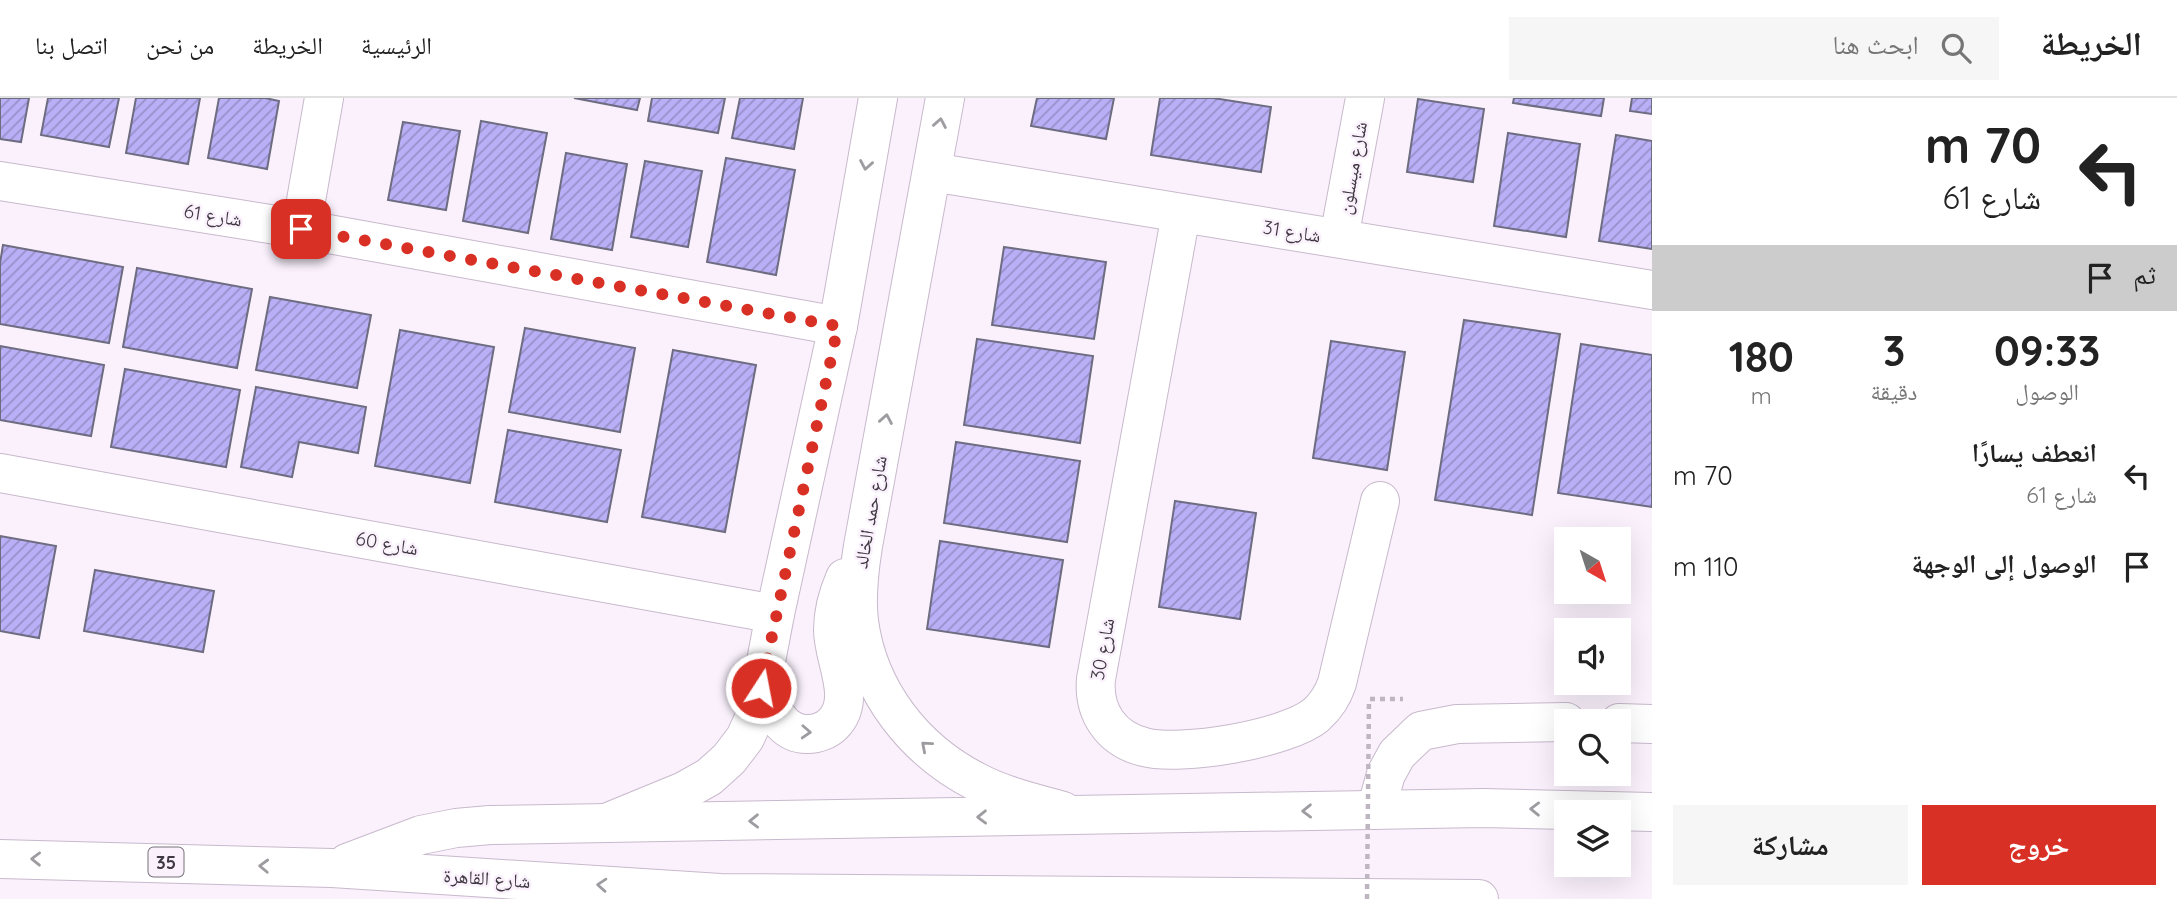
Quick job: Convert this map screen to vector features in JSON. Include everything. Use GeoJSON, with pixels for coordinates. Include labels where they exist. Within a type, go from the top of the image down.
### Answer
{"type":"FeatureCollection","features":[{"type":"Feature","properties":{"kind":"street"},"geometry":{"type":"LineString","coordinates":[[301,229],[324,98]]}},
{"type":"Feature","properties":{"kind":"street"},"geometry":{"type":"LineString","coordinates":[[604,824],[684,791],[709,777],[729,759],[745,738],[756,714],[838,326],[878,98]]}},
{"type":"Feature","properties":{"kind":"street","name":"شارع حمد الخالد"},"geometry":{"type":"LineString","coordinates":[[944,98],[863,546],[858,595],[859,620],[866,657],[879,688],[898,717],[920,742],[947,764],[977,782],[1005,794],[1075,815]]}},
{"type":"Feature","properties":{"kind":"street","name":"شارع ميسلون"},"geometry":{"type":"LineString","coordinates":[[1339,238],[1365,98]]}},
{"type":"Feature","properties":{"kind":"street","name":"شارع 31"},"geometry":{"type":"LineString","coordinates":[[932,172],[1652,290]]}},
{"type":"Feature","properties":{"kind":"street","name":"شارع 61"},"geometry":{"type":"LineString","coordinates":[[0,181],[301,229],[838,326]]}},
{"type":"Feature","properties":{"kind":"street","name":"شارع 30"},"geometry":{"type":"LineString","coordinates":[[1181,214],[1096,679],[1096,703],[1109,727],[1119,736],[1143,747],[1169,750],[1244,741],[1294,727],[1318,714],[1337,683],[1380,501]]}},
{"type":"Feature","properties":{"kind":"street","name":"شارع 60"},"geometry":{"type":"LineString","coordinates":[[0,473],[775,614]]}},
{"type":"Feature","properties":{"kind":"street"},"geometry":{"type":"LineString","coordinates":[[761,688],[779,720],[797,732],[818,732],[829,728],[836,720],[844,699],[833,633],[835,610],[850,566],[863,546]]}},
{"type":"Feature","properties":{"kind":"street"},"geometry":{"type":"LineString","coordinates":[[1376,810],[1386,774],[1397,754],[1421,731],[1457,724],[1554,722]]}},
{"type":"Feature","properties":{"kind":"street"},"geometry":{"type":"LineString","coordinates":[[1631,723],[1652,724]]}},
{"type":"Feature","properties":{"kind":"street"},"geometry":{"type":"LineString","coordinates":[[332,868],[421,835],[490,825],[1483,808],[1652,812]]}},
{"type":"Feature","properties":{"kind":"street","name":"شارع القاهرة"},"geometry":{"type":"LineString","coordinates":[[0,859],[127,860],[332,868],[720,893],[1479,899]]}},
{"type":"Feature","properties":{"kind":"path"},"geometry":{"type":"LineString","coordinates":[[1367,899],[1369,699]]}},
{"type":"Feature","properties":{"kind":"building"},"geometry":{"type":"Polygon","coordinates":[[[0,98],[29,98],[21,142],[0,139],[0,98]]]}},
{"type":"Feature","properties":{"kind":"building"},"geometry":{"type":"Polygon","coordinates":[[[48,98],[119,98],[109,147],[41,135],[48,98]]]}},
{"type":"Feature","properties":{"kind":"building"},"geometry":{"type":"Polygon","coordinates":[[[136,98],[200,98],[188,164],[126,153],[136,98]]]}},
{"type":"Feature","properties":{"kind":"building"},"geometry":{"type":"Polygon","coordinates":[[[219,98],[265,98],[279,101],[267,169],[208,158],[219,98]]]}},
{"type":"Feature","properties":{"kind":"building"},"geometry":{"type":"Polygon","coordinates":[[[574,98],[640,98],[637,110],[574,98]]]}},
{"type":"Feature","properties":{"kind":"building"},"geometry":{"type":"Polygon","coordinates":[[[652,98],[725,98],[718,133],[648,121],[652,98]]]}},
{"type":"Feature","properties":{"kind":"building"},"geometry":{"type":"Polygon","coordinates":[[[740,98],[803,98],[794,149],[732,138],[740,98]]]}},
{"type":"Feature","properties":{"kind":"building"},"geometry":{"type":"Polygon","coordinates":[[[1037,98],[1114,98],[1106,139],[1031,126],[1037,98]]]}},
{"type":"Feature","properties":{"kind":"building"},"geometry":{"type":"Polygon","coordinates":[[[1160,98],[1213,98],[1271,107],[1261,172],[1151,155],[1160,98]]]}},
{"type":"Feature","properties":{"kind":"building"},"geometry":{"type":"Polygon","coordinates":[[[1514,98],[1604,98],[1601,116],[1513,103],[1514,98]]]}},
{"type":"Feature","properties":{"kind":"building"},"geometry":{"type":"Polygon","coordinates":[[[1632,98],[1652,98],[1652,114],[1630,111],[1632,98]]]}},
{"type":"Feature","properties":{"kind":"building"},"geometry":{"type":"Polygon","coordinates":[[[1418,99],[1484,109],[1473,182],[1407,172],[1418,99]]]}},
{"type":"Feature","properties":{"kind":"building"},"geometry":{"type":"Polygon","coordinates":[[[481,121],[547,133],[528,233],[463,221],[481,121]]]}},
{"type":"Feature","properties":{"kind":"building"},"geometry":{"type":"Polygon","coordinates":[[[403,122],[460,131],[446,210],[388,200],[403,122]]]}},
{"type":"Feature","properties":{"kind":"building"},"geometry":{"type":"Polygon","coordinates":[[[1508,133],[1580,144],[1566,237],[1494,226],[1508,133]]]}},
{"type":"Feature","properties":{"kind":"building"},"geometry":{"type":"Polygon","coordinates":[[[1616,135],[1652,141],[1652,249],[1599,241],[1616,135]]]}},
{"type":"Feature","properties":{"kind":"building"},"geometry":{"type":"Polygon","coordinates":[[[566,153],[627,164],[612,250],[551,239],[566,153]]]}},
{"type":"Feature","properties":{"kind":"building"},"geometry":{"type":"Polygon","coordinates":[[[726,158],[795,170],[776,275],[707,262],[726,158]]]}},
{"type":"Feature","properties":{"kind":"building"},"geometry":{"type":"Polygon","coordinates":[[[645,161],[702,171],[688,247],[631,237],[645,161]]]}},
{"type":"Feature","properties":{"kind":"building"},"geometry":{"type":"Polygon","coordinates":[[[3,245],[123,267],[109,343],[0,324],[0,263],[3,245]]]}},
{"type":"Feature","properties":{"kind":"building"},"geometry":{"type":"Polygon","coordinates":[[[1004,247],[1106,262],[1094,339],[992,325],[1004,247]]]}},
{"type":"Feature","properties":{"kind":"building"},"geometry":{"type":"Polygon","coordinates":[[[137,268],[252,289],[237,368],[123,347],[137,268]]]}},
{"type":"Feature","properties":{"kind":"building"},"geometry":{"type":"Polygon","coordinates":[[[270,297],[371,315],[357,388],[256,370],[270,297]]]}},
{"type":"Feature","properties":{"kind":"building"},"geometry":{"type":"Polygon","coordinates":[[[1464,320],[1560,334],[1532,515],[1435,500],[1464,320]]]}},
{"type":"Feature","properties":{"kind":"building"},"geometry":{"type":"Polygon","coordinates":[[[525,328],[635,348],[620,432],[509,412],[525,328]]]}},
{"type":"Feature","properties":{"kind":"building"},"geometry":{"type":"Polygon","coordinates":[[[400,330],[494,347],[470,483],[375,466],[400,330]]]}},
{"type":"Feature","properties":{"kind":"building"},"geometry":{"type":"Polygon","coordinates":[[[977,339],[1093,356],[1080,443],[964,425],[977,339]]]}},
{"type":"Feature","properties":{"kind":"building"},"geometry":{"type":"Polygon","coordinates":[[[1331,341],[1405,352],[1387,470],[1313,458],[1331,341]]]}},
{"type":"Feature","properties":{"kind":"building"},"geometry":{"type":"Polygon","coordinates":[[[1581,344],[1652,355],[1652,507],[1558,493],[1581,344]]]}},
{"type":"Feature","properties":{"kind":"building"},"geometry":{"type":"Polygon","coordinates":[[[0,346],[104,365],[91,436],[0,420],[0,346]]]}},
{"type":"Feature","properties":{"kind":"building"},"geometry":{"type":"Polygon","coordinates":[[[673,350],[756,365],[725,532],[642,517],[673,350]]]}},
{"type":"Feature","properties":{"kind":"building"},"geometry":{"type":"Polygon","coordinates":[[[125,369],[240,390],[226,467],[111,447],[125,369]]]}},
{"type":"Feature","properties":{"kind":"building"},"geometry":{"type":"Polygon","coordinates":[[[256,387],[366,407],[358,453],[299,442],[292,477],[241,467],[256,387]]]}},
{"type":"Feature","properties":{"kind":"building"},"geometry":{"type":"Polygon","coordinates":[[[508,430],[621,450],[607,522],[495,502],[508,430]]]}},
{"type":"Feature","properties":{"kind":"building"},"geometry":{"type":"Polygon","coordinates":[[[956,442],[1080,461],[1067,542],[944,523],[956,442]]]}},
{"type":"Feature","properties":{"kind":"building"},"geometry":{"type":"Polygon","coordinates":[[[1175,501],[1256,513],[1240,619],[1159,607],[1175,501]]]}},
{"type":"Feature","properties":{"kind":"building"},"geometry":{"type":"Polygon","coordinates":[[[0,536],[56,546],[39,638],[0,631],[0,536]]]}},
{"type":"Feature","properties":{"kind":"building"},"geometry":{"type":"Polygon","coordinates":[[[940,541],[1063,560],[1049,647],[927,629],[940,541]]]}},
{"type":"Feature","properties":{"kind":"building"},"geometry":{"type":"Polygon","coordinates":[[[95,570],[214,591],[203,652],[84,631],[95,570]]]}},
{"type":"Feature","properties":{"kind":"route"},"geometry":{"type":"LineString","coordinates":[[301,229],[838,326],[761,688]]}}]}
